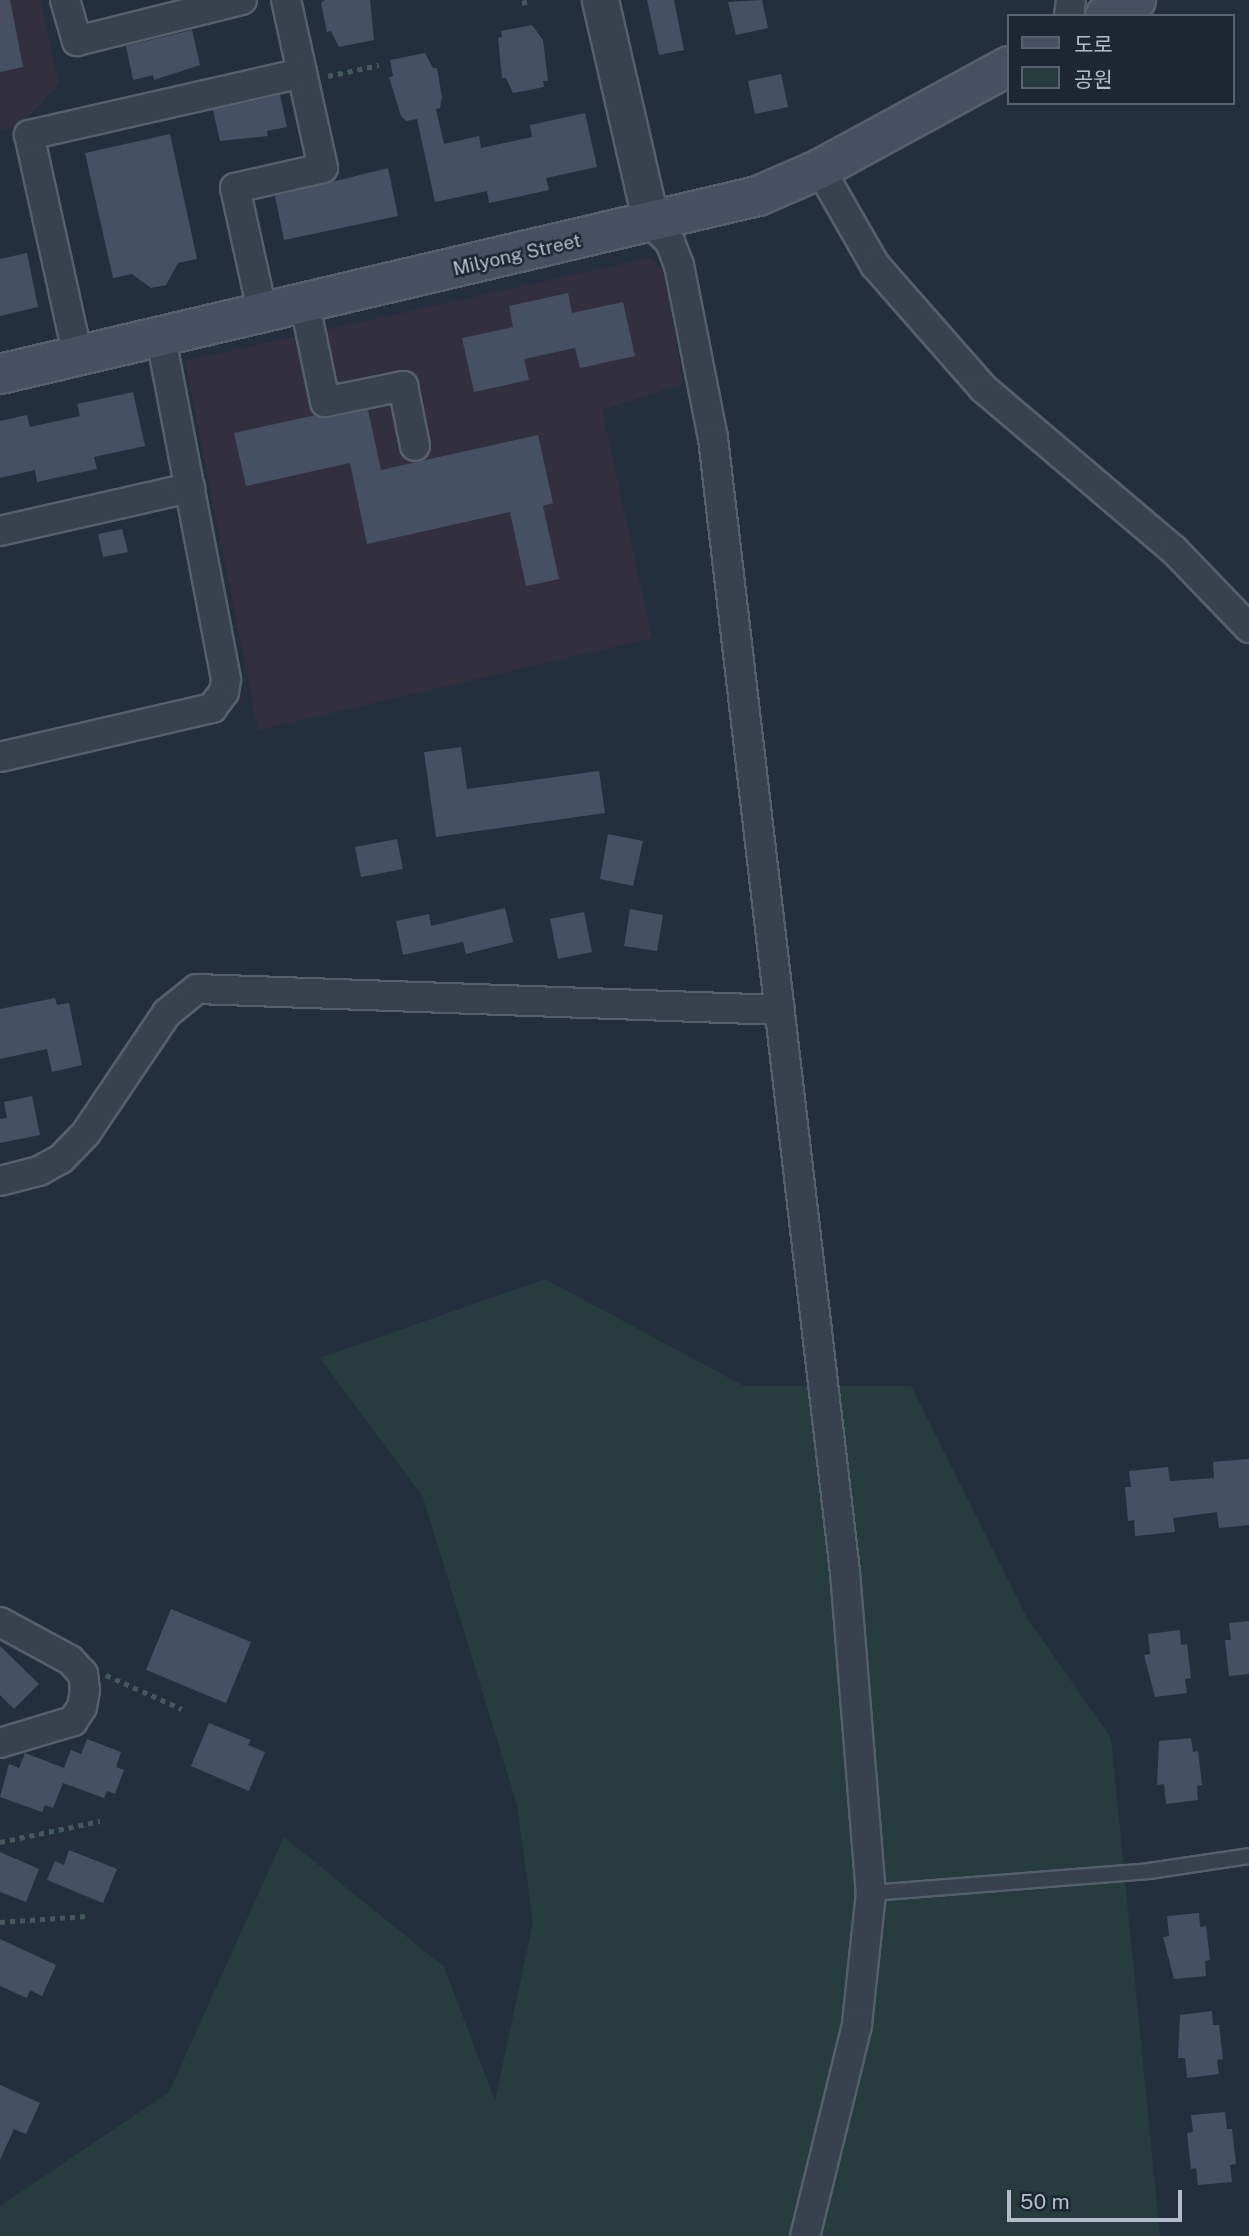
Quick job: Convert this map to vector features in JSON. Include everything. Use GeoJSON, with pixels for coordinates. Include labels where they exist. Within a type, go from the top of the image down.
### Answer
{"type":"FeatureCollection","features":[{"type":"Feature","properties":{"kind":"main road"},"geometry":{"type":"LineString","coordinates":[[1109,14],[1136,0]]}},
{"type":"Feature","properties":{"kind":"main road","name":"Milyong Street"},"geometry":{"type":"LineString","coordinates":[[0,374],[161,339],[758,196],[820,169],[1007,67]]}},
{"type":"Feature","properties":{"kind":"street"},"geometry":{"type":"LineString","coordinates":[[65,0],[77,41],[180,7],[242,0]]}},
{"type":"Feature","properties":{"kind":"street"},"geometry":{"type":"LineString","coordinates":[[263,315],[235,188],[323,168],[286,0]]}},
{"type":"Feature","properties":{"kind":"street"},"geometry":{"type":"LineString","coordinates":[[600,0],[651,223],[670,242],[679,265],[713,438],[845,1572],[871,1893],[857,2025],[805,2236]]}},
{"type":"Feature","properties":{"kind":"street"},"geometry":{"type":"LineString","coordinates":[[78,357],[29,135],[303,77]]}},
{"type":"Feature","properties":{"kind":"street"},"geometry":{"type":"LineString","coordinates":[[820,169],[874,265],[984,389],[1174,550],[1249,628]]}},
{"type":"Feature","properties":{"kind":"street"},"geometry":{"type":"LineString","coordinates":[[305,305],[324,402],[403,386],[415,446]]}},
{"type":"Feature","properties":{"kind":"street"},"geometry":{"type":"LineString","coordinates":[[0,757],[212,708],[218,702],[226,679],[161,339]]}},
{"type":"Feature","properties":{"kind":"street"},"geometry":{"type":"LineString","coordinates":[[0,531],[190,488]]}},
{"type":"Feature","properties":{"kind":"street"},"geometry":{"type":"LineString","coordinates":[[0,1181],[39,1171],[61,1159],[86,1133],[167,1013],[197,989],[780,1010]]}},
{"type":"Feature","properties":{"kind":"street"},"geometry":{"type":"LineString","coordinates":[[0,1622],[70,1660],[83,1674],[82,1707],[73,1721],[0,1743]]}},
{"type":"Feature","properties":{"kind":"lane"},"geometry":{"type":"LineString","coordinates":[[871,1893],[1149,1871],[1249,1856]]}},
{"type":"Feature","properties":{"kind":"path"},"geometry":{"type":"LineString","coordinates":[[524,0],[526,8]]}},
{"type":"Feature","properties":{"kind":"path"},"geometry":{"type":"LineString","coordinates":[[303,77],[379,65]]}},
{"type":"Feature","properties":{"kind":"path"},"geometry":{"type":"LineString","coordinates":[[83,1674],[94,1670],[183,1709]]}},
{"type":"Feature","properties":{"kind":"path"},"geometry":{"type":"LineString","coordinates":[[0,1842],[100,1821]]}},
{"type":"Feature","properties":{"kind":"path"},"geometry":{"type":"LineString","coordinates":[[0,1922],[87,1916]]}},
{"type":"Feature","properties":{"kind":"shaded area"},"geometry":{"type":"Polygon","coordinates":[[[0,0],[40,0],[59,84],[19,126],[0,130],[0,0]]]}},
{"type":"Feature","properties":{"kind":"shaded area"},"geometry":{"type":"Polygon","coordinates":[[[650,258],[664,272],[683,384],[602,410],[652,638],[258,730],[185,361],[650,258]]]}},
{"type":"Feature","properties":{"kind":"green space"},"geometry":{"type":"Polygon","coordinates":[[[545,1279],[744,1386],[911,1386],[1027,1618],[1111,1738],[1160,2236],[0,2236],[0,2206],[169,2092],[284,1837],[444,1967],[495,2101],[533,1922],[517,1805],[423,1497],[320,1358],[545,1279]]]}},
{"type":"Feature","properties":{"kind":"building"},"geometry":{"type":"Polygon","coordinates":[[[0,0],[10,0],[23,67],[0,72],[0,0]]]}},
{"type":"Feature","properties":{"kind":"building"},"geometry":{"type":"Polygon","coordinates":[[[325,0],[370,0],[374,40],[339,47],[331,31],[327,32],[321,3],[325,0]]]}},
{"type":"Feature","properties":{"kind":"building"},"geometry":{"type":"Polygon","coordinates":[[[647,0],[674,0],[684,50],[659,55],[647,0]]]}},
{"type":"Feature","properties":{"kind":"building"},"geometry":{"type":"Polygon","coordinates":[[[762,0],[768,28],[736,35],[728,2],[762,0]]]}},
{"type":"Feature","properties":{"kind":"building"},"geometry":{"type":"Polygon","coordinates":[[[532,25],[543,40],[548,81],[543,81],[544,87],[513,93],[506,78],[502,78],[498,38],[502,37],[501,31],[532,25]]]}},
{"type":"Feature","properties":{"kind":"building"},"geometry":{"type":"Polygon","coordinates":[[[192,30],[200,65],[154,80],[153,75],[133,80],[126,46],[192,30]]]}},
{"type":"Feature","properties":{"kind":"building"},"geometry":{"type":"Polygon","coordinates":[[[425,53],[433,68],[437,68],[442,97],[440,108],[436,109],[444,144],[479,136],[481,148],[532,137],[530,125],[585,113],[597,167],[546,178],[549,190],[489,203],[487,191],[435,202],[417,119],[406,121],[401,116],[389,77],[393,76],[390,60],[425,53]]]}},
{"type":"Feature","properties":{"kind":"building"},"geometry":{"type":"Polygon","coordinates":[[[781,74],[788,107],[755,114],[748,81],[781,74]]]}},
{"type":"Feature","properties":{"kind":"building"},"geometry":{"type":"Polygon","coordinates":[[[280,95],[287,127],[267,131],[268,136],[220,141],[213,110],[280,95]]]}},
{"type":"Feature","properties":{"kind":"building"},"geometry":{"type":"Polygon","coordinates":[[[170,134],[197,259],[178,263],[166,285],[151,288],[132,274],[113,278],[85,153],[170,134]]]}},
{"type":"Feature","properties":{"kind":"building"},"geometry":{"type":"Polygon","coordinates":[[[388,168],[398,216],[284,240],[275,196],[388,168]]]}},
{"type":"Feature","properties":{"kind":"building"},"geometry":{"type":"Polygon","coordinates":[[[27,253],[38,307],[0,316],[0,259],[27,253]]]}},
{"type":"Feature","properties":{"kind":"building"},"geometry":{"type":"Polygon","coordinates":[[[568,293],[572,313],[623,302],[635,356],[580,368],[575,348],[524,359],[529,380],[474,392],[462,338],[513,327],[509,306],[568,293]]]}},
{"type":"Feature","properties":{"kind":"building"},"geometry":{"type":"Polygon","coordinates":[[[133,392],[145,446],[94,457],[97,469],[37,482],[35,470],[0,478],[0,421],[27,415],[30,427],[80,416],[77,404],[133,392]]]}},
{"type":"Feature","properties":{"kind":"building"},"geometry":{"type":"Polygon","coordinates":[[[368,410],[381,470],[538,435],[553,503],[543,506],[559,579],[526,586],[510,512],[367,544],[350,463],[246,486],[234,433],[316,415],[328,418],[368,410]]]}},
{"type":"Feature","properties":{"kind":"building"},"geometry":{"type":"Polygon","coordinates":[[[122,529],[128,552],[103,557],[98,534],[122,529]]]}},
{"type":"Feature","properties":{"kind":"building"},"geometry":{"type":"Polygon","coordinates":[[[461,747],[467,789],[599,771],[605,813],[436,837],[424,752],[461,747]]]}},
{"type":"Feature","properties":{"kind":"building"},"geometry":{"type":"Polygon","coordinates":[[[608,834],[643,841],[633,886],[600,879],[608,834]]]}},
{"type":"Feature","properties":{"kind":"building"},"geometry":{"type":"Polygon","coordinates":[[[397,839],[403,869],[361,877],[355,847],[397,839]]]}},
{"type":"Feature","properties":{"kind":"building"},"geometry":{"type":"Polygon","coordinates":[[[505,908],[513,942],[466,954],[463,942],[403,955],[396,921],[429,914],[431,926],[505,908]]]}},
{"type":"Feature","properties":{"kind":"building"},"geometry":{"type":"Polygon","coordinates":[[[630,909],[663,915],[657,951],[624,946],[630,909]]]}},
{"type":"Feature","properties":{"kind":"building"},"geometry":{"type":"Polygon","coordinates":[[[584,912],[592,952],[558,959],[550,919],[584,912]]]}},
{"type":"Feature","properties":{"kind":"building"},"geometry":{"type":"Polygon","coordinates":[[[55,998],[57,1005],[69,1003],[82,1065],[52,1072],[47,1049],[0,1059],[0,1009],[55,998]]]}},
{"type":"Feature","properties":{"kind":"building"},"geometry":{"type":"Polygon","coordinates":[[[32,1096],[40,1135],[0,1143],[0,1119],[7,1118],[4,1102],[32,1096]]]}},
{"type":"Feature","properties":{"kind":"building"},"geometry":{"type":"Polygon","coordinates":[[[1249,1459],[1249,1525],[1219,1528],[1217,1512],[1173,1518],[1175,1532],[1135,1536],[1134,1520],[1128,1521],[1125,1487],[1131,1487],[1129,1471],[1168,1467],[1170,1481],[1214,1478],[1213,1462],[1249,1459]]]}},
{"type":"Feature","properties":{"kind":"building"},"geometry":{"type":"Polygon","coordinates":[[[171,1609],[251,1642],[226,1703],[146,1670],[171,1609]]]}},
{"type":"Feature","properties":{"kind":"building"},"geometry":{"type":"Polygon","coordinates":[[[1249,1621],[1249,1674],[1229,1676],[1225,1640],[1231,1640],[1229,1623],[1249,1621]]]}},
{"type":"Feature","properties":{"kind":"building"},"geometry":{"type":"Polygon","coordinates":[[[1180,1630],[1181,1645],[1187,1644],[1191,1678],[1185,1679],[1187,1693],[1155,1697],[1144,1655],[1150,1654],[1148,1634],[1180,1630]]]}},
{"type":"Feature","properties":{"kind":"building"},"geometry":{"type":"Polygon","coordinates":[[[0,1646],[39,1684],[14,1709],[0,1695],[0,1646]]]}},
{"type":"Feature","properties":{"kind":"building"},"geometry":{"type":"Polygon","coordinates":[[[209,1723],[251,1740],[248,1745],[265,1752],[249,1791],[191,1766],[209,1723]]]}},
{"type":"Feature","properties":{"kind":"building"},"geometry":{"type":"Polygon","coordinates":[[[1191,1738],[1193,1752],[1198,1751],[1202,1785],[1197,1786],[1198,1800],[1166,1804],[1164,1784],[1157,1785],[1159,1741],[1191,1738]]]}},
{"type":"Feature","properties":{"kind":"building"},"geometry":{"type":"Polygon","coordinates":[[[87,1739],[121,1752],[116,1767],[124,1770],[115,1794],[107,1791],[104,1798],[63,1783],[53,1808],[45,1805],[42,1812],[0,1797],[9,1764],[19,1768],[25,1753],[64,1768],[71,1750],[81,1754],[87,1739]]]}},
{"type":"Feature","properties":{"kind":"building"},"geometry":{"type":"Polygon","coordinates":[[[69,1850],[117,1869],[103,1903],[47,1880],[55,1861],[64,1865],[69,1850]]]}},
{"type":"Feature","properties":{"kind":"building"},"geometry":{"type":"Polygon","coordinates":[[[0,1852],[39,1869],[26,1902],[0,1892],[0,1852]]]}},
{"type":"Feature","properties":{"kind":"building"},"geometry":{"type":"Polygon","coordinates":[[[1199,1913],[1200,1927],[1206,1926],[1210,1960],[1205,1961],[1206,1976],[1174,1979],[1163,1937],[1169,1936],[1167,1916],[1199,1913]]]}},
{"type":"Feature","properties":{"kind":"building"},"geometry":{"type":"Polygon","coordinates":[[[0,1939],[56,1965],[42,1996],[30,1990],[27,1998],[0,1986],[0,1939]]]}},
{"type":"Feature","properties":{"kind":"building"},"geometry":{"type":"Polygon","coordinates":[[[1212,2011],[1213,2025],[1219,2025],[1223,2059],[1217,2060],[1219,2074],[1187,2078],[1185,2058],[1178,2058],[1180,2015],[1212,2011]]]}},
{"type":"Feature","properties":{"kind":"building"},"geometry":{"type":"Polygon","coordinates":[[[0,2085],[40,2103],[26,2134],[14,2129],[0,2160],[0,2085]]]}},
{"type":"Feature","properties":{"kind":"building"},"geometry":{"type":"Polygon","coordinates":[[[1225,2112],[1227,2129],[1232,2129],[1236,2164],[1230,2165],[1232,2182],[1198,2185],[1196,2168],[1191,2169],[1187,2133],[1193,2132],[1191,2115],[1225,2112]]]}}]}
